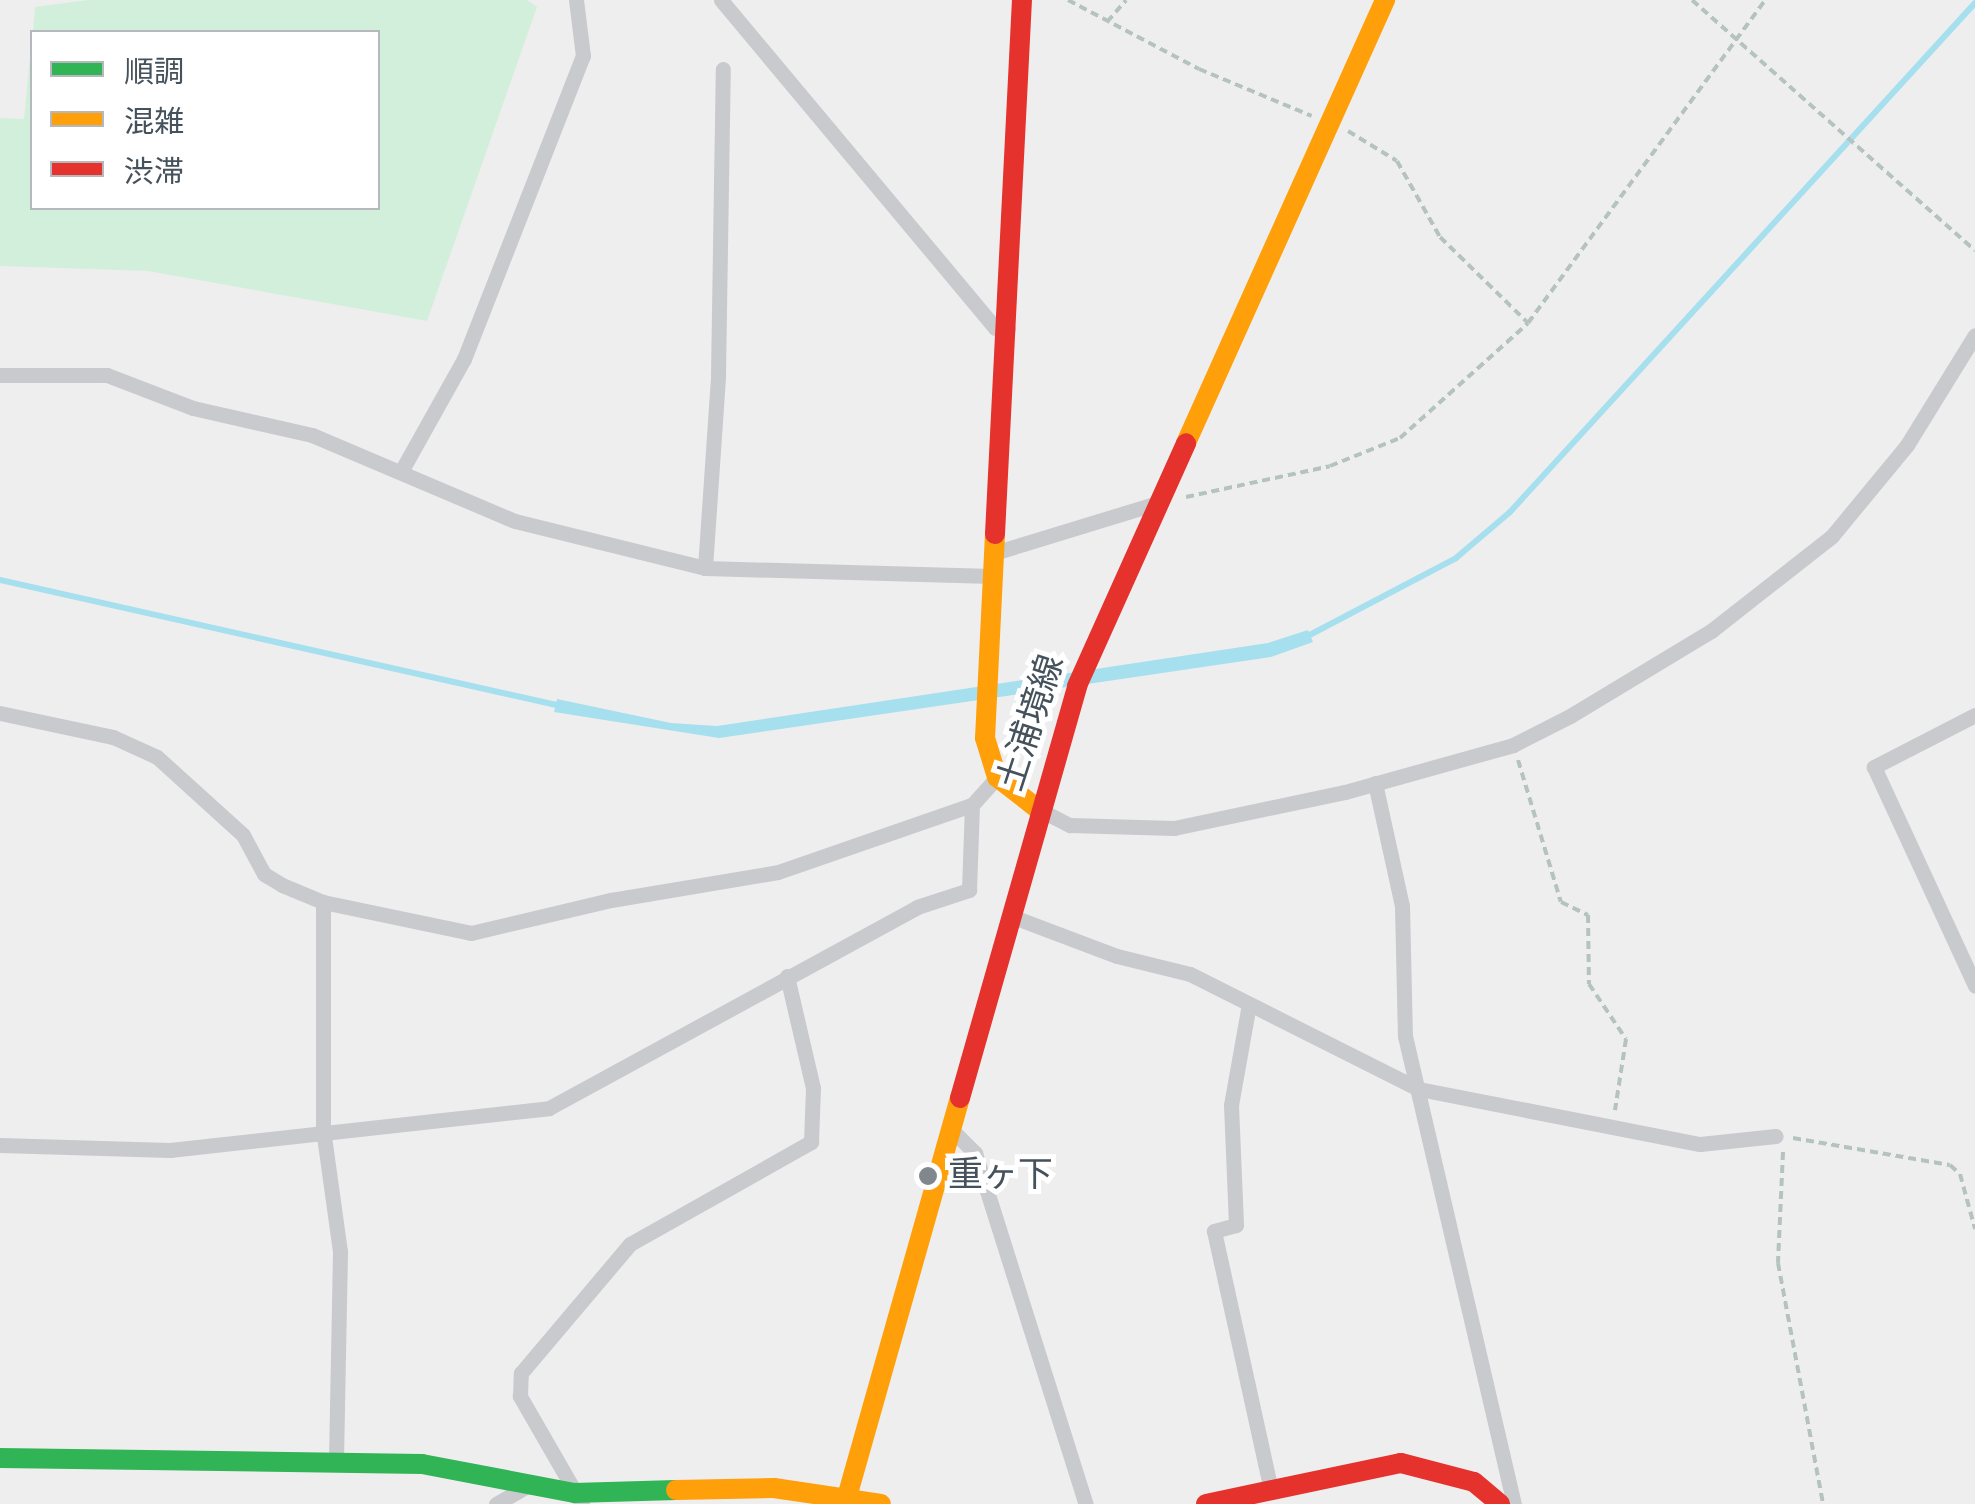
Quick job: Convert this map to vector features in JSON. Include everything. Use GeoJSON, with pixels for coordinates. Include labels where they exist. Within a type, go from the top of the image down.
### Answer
{"type":"FeatureCollection","features":[{"type":"Feature","properties":{"kind":"street"},"geometry":{"type":"LineString","coordinates":[[402,468],[464,359],[583,56],[576,0]]}},
{"type":"Feature","properties":{"kind":"street"},"geometry":{"type":"LineString","coordinates":[[721,0],[995,328],[1008,329]]}},
{"type":"Feature","properties":{"kind":"street"},"geometry":{"type":"LineString","coordinates":[[1022,0],[985,738],[997,777],[1038,809],[1070,825],[1174,828],[1375,784],[1513,745],[1711,631],[1832,536],[1907,445],[1975,335]]}},
{"type":"Feature","properties":{"kind":"street","name":"土浦境線"},"geometry":{"type":"LineString","coordinates":[[846,1500],[952,1130],[1038,809],[1077,686],[1154,504],[1384,0]]}},
{"type":"Feature","properties":{"kind":"street"},"geometry":{"type":"LineString","coordinates":[[705,568],[718,376],[723,69]]}},
{"type":"Feature","properties":{"kind":"street"},"geometry":{"type":"LineString","coordinates":[[0,375],[108,375],[194,408],[312,435],[402,468],[515,521],[705,568],[992,576]]}},
{"type":"Feature","properties":{"kind":"street"},"geometry":{"type":"LineString","coordinates":[[994,553],[1154,504]]}},
{"type":"Feature","properties":{"kind":"street"},"geometry":{"type":"LineString","coordinates":[[0,713],[113,736],[157,757],[243,834],[264,874],[323,902],[471,933],[778,872],[972,804],[997,777]]}},
{"type":"Feature","properties":{"kind":"street"},"geometry":{"type":"LineString","coordinates":[[1975,715],[1880,758],[1874,767],[1975,986]]}},
{"type":"Feature","properties":{"kind":"street"},"geometry":{"type":"LineString","coordinates":[[1375,784],[1402,906],[1405,1036],[1514,1504]]}},
{"type":"Feature","properties":{"kind":"street"},"geometry":{"type":"LineString","coordinates":[[0,1145],[170,1150],[323,1129],[549,1108],[727,1015],[787,976],[917,907],[969,890],[972,804]]}},
{"type":"Feature","properties":{"kind":"street"},"geometry":{"type":"LineString","coordinates":[[323,902],[323,1129],[340,1252],[336,1462]]}},
{"type":"Feature","properties":{"kind":"street"},"geometry":{"type":"LineString","coordinates":[[1011,916],[1117,956],[1190,974],[1419,1089],[1549,1110],[1612,1129],[1700,1144],[1776,1136]]}},
{"type":"Feature","properties":{"kind":"street"},"geometry":{"type":"LineString","coordinates":[[578,1498],[520,1396],[521,1373],[630,1244],[811,1142],[813,1088],[787,976]]}},
{"type":"Feature","properties":{"kind":"street"},"geometry":{"type":"LineString","coordinates":[[1249,1004],[1231,1105],[1236,1225],[1214,1231],[1271,1490]]}},
{"type":"Feature","properties":{"kind":"street"},"geometry":{"type":"LineString","coordinates":[[952,1130],[975,1152],[1086,1504]]}},
{"type":"Feature","properties":{"kind":"street"},"geometry":{"type":"LineString","coordinates":[[0,1458],[422,1464],[578,1498],[774,1488],[881,1504]]}},
{"type":"Feature","properties":{"kind":"street"},"geometry":{"type":"LineString","coordinates":[[1206,1504],[1401,1463],[1474,1482],[1500,1504]]}},
{"type":"Feature","properties":{"kind":"street"},"geometry":{"type":"LineString","coordinates":[[496,1504],[529,1486]]}},
{"type":"Feature","properties":{"kind":"path"},"geometry":{"type":"LineString","coordinates":[[1068,0],[1107,22],[1329,123],[1397,161],[1440,237],[1528,323]]}},
{"type":"Feature","properties":{"kind":"path"},"geometry":{"type":"LineString","coordinates":[[1107,22],[1126,0]]}},
{"type":"Feature","properties":{"kind":"path"},"geometry":{"type":"LineString","coordinates":[[1692,0],[1975,250]]}},
{"type":"Feature","properties":{"kind":"path"},"geometry":{"type":"LineString","coordinates":[[1154,504],[1330,466],[1400,438],[1528,323],[1764,0]]}},
{"type":"Feature","properties":{"kind":"path"},"geometry":{"type":"LineString","coordinates":[[1513,745],[1561,902],[1588,914],[1589,984],[1626,1040],[1612,1129]]}},
{"type":"Feature","properties":{"kind":"path"},"geometry":{"type":"LineString","coordinates":[[1823,1504],[1780,1276],[1784,1138],[1950,1164],[1960,1174],[1975,1230]]}},
{"type":"Feature","properties":{"kind":"green space"},"geometry":{"type":"Polygon","coordinates":[[[88,0],[527,0],[537,7],[427,321],[148,271],[0,266],[0,118],[24,119],[30,57],[30,210],[380,210],[380,30],[33,30],[35,7],[88,0]]]}},
{"type":"Feature","properties":{"kind":"water"},"geometry":{"type":"Polygon","coordinates":[[[1308,630],[1313,642],[1271,657],[719,738],[554,712],[557,699],[671,723],[717,726],[1268,643],[1308,630]]]}},
{"type":"Feature","properties":{"kind":"waterway"},"geometry":{"type":"LineString","coordinates":[[1302,639],[1456,558],[1510,512],[1975,3]]}},
{"type":"Feature","properties":{"kind":"waterway"},"geometry":{"type":"LineString","coordinates":[[0,580],[561,706]]}},
{"type":"Feature","properties":{"kind":"traffic: fast"},"geometry":{"type":"LineString","coordinates":[[0,1458],[422,1464],[574,1493],[676,1490]]}},
{"type":"Feature","properties":{"kind":"traffic: slow"},"geometry":{"type":"LineString","coordinates":[[1186,443],[1385,0]]}},
{"type":"Feature","properties":{"kind":"traffic: slow"},"geometry":{"type":"LineString","coordinates":[[995,534],[985,738],[997,777],[1038,809]]}},
{"type":"Feature","properties":{"kind":"traffic: slow"},"geometry":{"type":"LineString","coordinates":[[845,1504],[960,1098]]}},
{"type":"Feature","properties":{"kind":"traffic: slow"},"geometry":{"type":"LineString","coordinates":[[676,1490],[774,1488],[881,1504]]}},
{"type":"Feature","properties":{"kind":"traffic: jam"},"geometry":{"type":"LineString","coordinates":[[995,534],[1022,0]]}},
{"type":"Feature","properties":{"kind":"traffic: jam"},"geometry":{"type":"LineString","coordinates":[[960,1098],[1077,686],[1186,443]]}},
{"type":"Feature","properties":{"kind":"traffic: jam"},"geometry":{"type":"LineString","coordinates":[[1206,1504],[1401,1463],[1474,1482],[1500,1504]]}},
{"type":"Feature","properties":{"kind":"place","name":"重ヶ下"},"geometry":{"type":"Point","coordinates":[928,1176]}}]}
